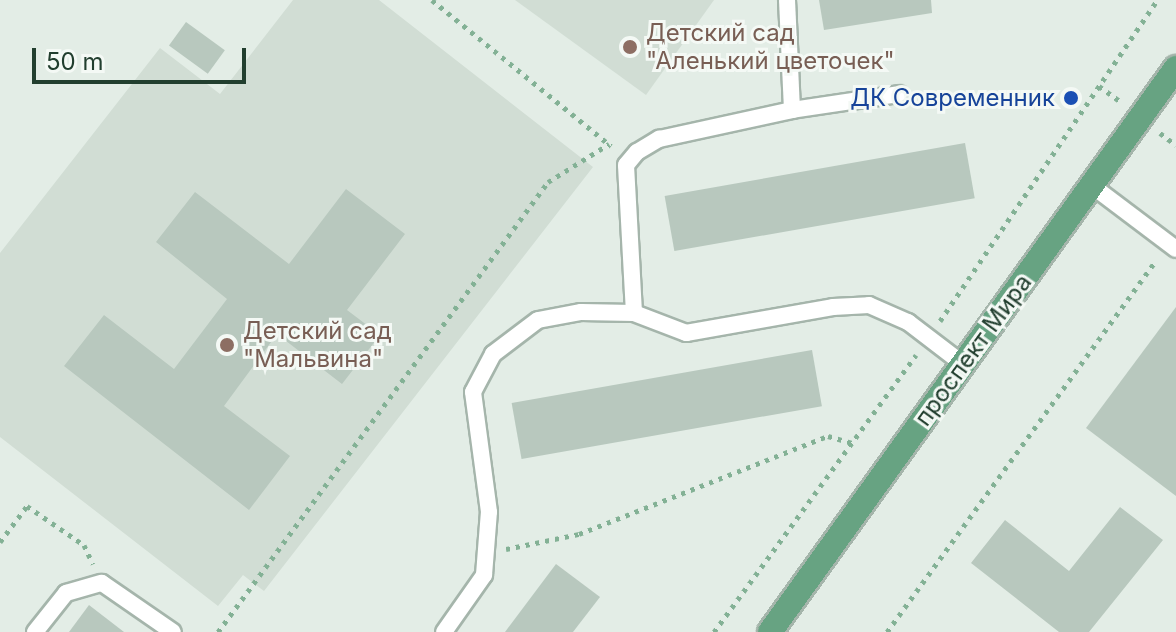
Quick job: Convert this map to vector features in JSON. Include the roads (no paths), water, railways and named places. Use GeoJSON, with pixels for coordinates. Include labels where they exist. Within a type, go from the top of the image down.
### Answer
{"type":"FeatureCollection","features":[{"type":"Feature","properties":{"kind":"main road","name":"проспект Мира"},"geometry":{"type":"LineString","coordinates":[[770,632],[1176,68]]}},
{"type":"Feature","properties":{"kind":"lane"},"geometry":{"type":"LineString","coordinates":[[787,0],[792,110]]}},
{"type":"Feature","properties":{"kind":"lane"},"geometry":{"type":"LineString","coordinates":[[634,313],[626,165],[637,152],[659,139],[792,110],[899,94]]}},
{"type":"Feature","properties":{"kind":"lane"},"geometry":{"type":"LineString","coordinates":[[1091,185],[1172,246]]}},
{"type":"Feature","properties":{"kind":"lane"},"geometry":{"type":"LineString","coordinates":[[444,632],[484,575],[489,512],[473,392],[493,354],[538,320],[581,312],[634,313],[686,333],[833,307],[869,305],[908,322],[963,364]]}},
{"type":"Feature","properties":{"kind":"lane"},"geometry":{"type":"LineString","coordinates":[[35,632],[66,593],[102,583],[173,632]]}},
{"type":"Feature","properties":{"kind":"place","name":"Детский сад \"Аленький цветочек\""},"geometry":{"type":"Point","coordinates":[630,47]}},
{"type":"Feature","properties":{"kind":"place","name":"ДК Современник"},"geometry":{"type":"Point","coordinates":[1071,98]}},
{"type":"Feature","properties":{"kind":"place","name":"Детский сад \"Мальвина\""},"geometry":{"type":"Point","coordinates":[227,345]}}]}
